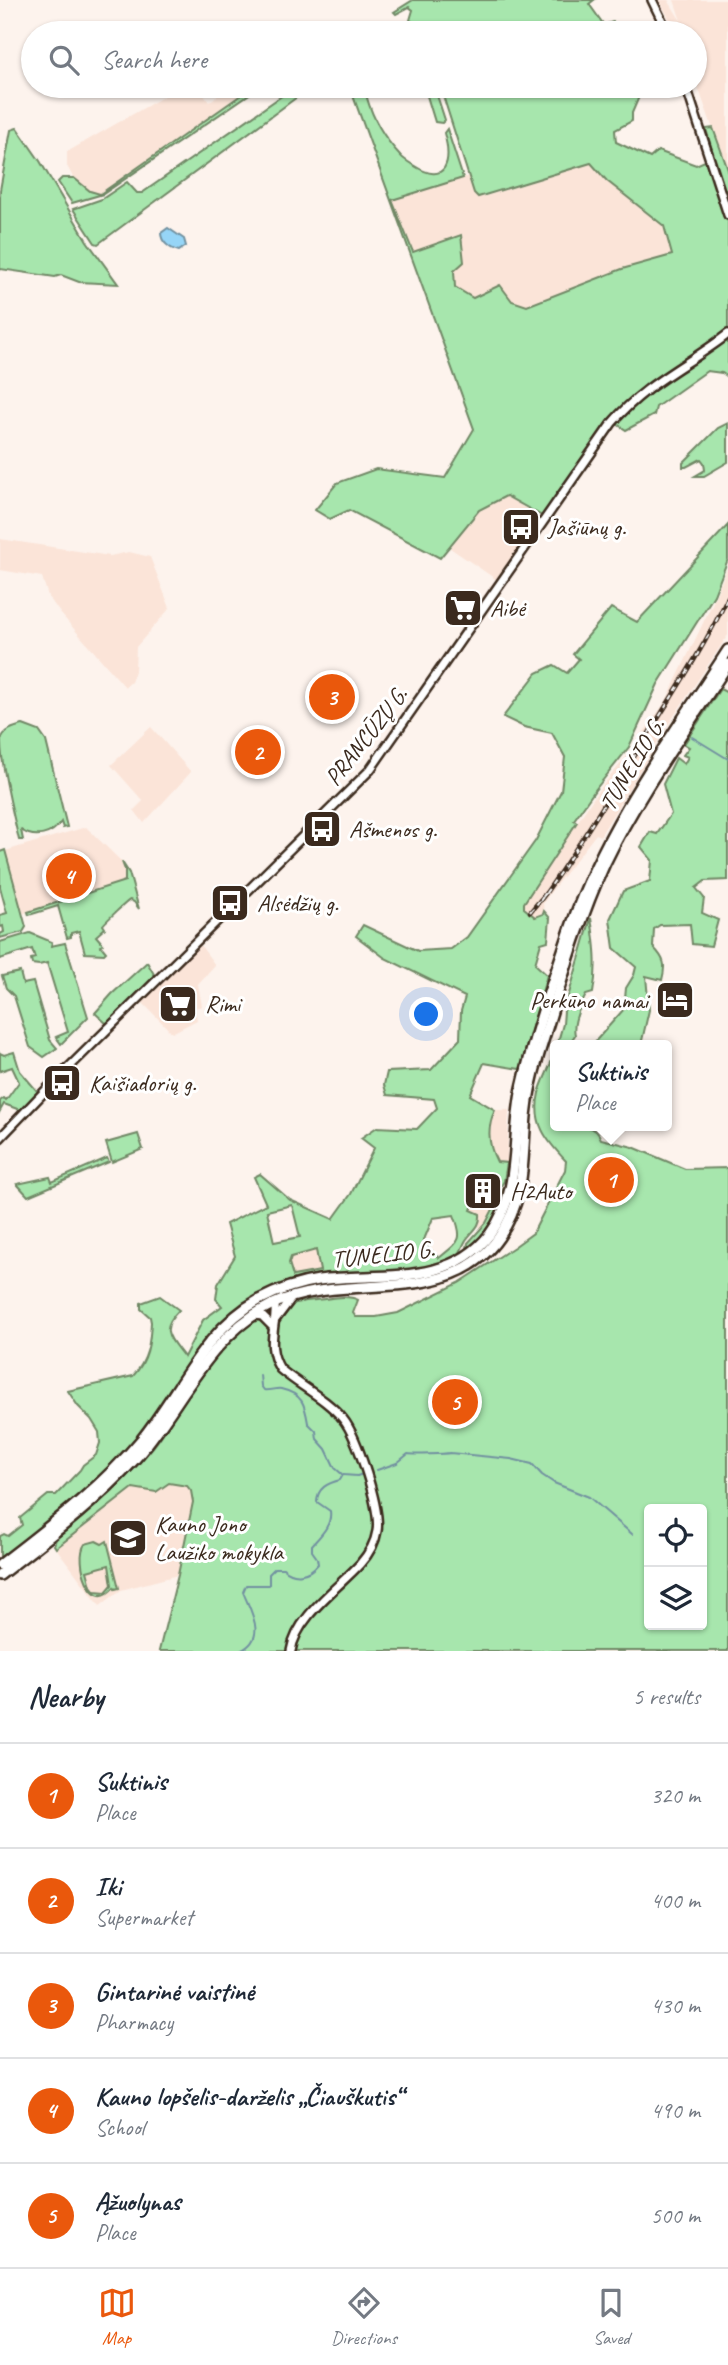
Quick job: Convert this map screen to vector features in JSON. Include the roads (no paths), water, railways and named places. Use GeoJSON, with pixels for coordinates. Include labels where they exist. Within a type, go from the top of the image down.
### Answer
{"type":"FeatureCollection","features":[{"type":"Feature","properties":{"kind":"main road","name":"TUNELIO G."},"geometry":{"type":"LineString","coordinates":[[0,1565],[74,1507],[110,1474],[147,1432],[202,1352],[223,1327],[243,1310],[274,1298],[323,1289],[426,1283],[446,1277],[491,1248],[505,1229],[522,1183],[518,1105],[529,1060],[585,891],[639,788],[728,650]]}},
{"type":"Feature","properties":{"kind":"main road","name":"TUNELIO G."},"geometry":{"type":"LineString","coordinates":[[0,1575],[71,1520],[121,1474],[152,1439],[217,1347],[237,1327],[274,1298],[291,1286],[322,1280],[414,1275],[448,1266],[476,1248],[495,1225],[512,1189],[535,1068],[593,892],[616,842],[662,764],[728,664]]}},
{"type":"Feature","properties":{"kind":"street"},"geometry":{"type":"LineString","coordinates":[[652,0],[662,21]]}},
{"type":"Feature","properties":{"kind":"street"},"geometry":{"type":"LineString","coordinates":[[690,98],[728,215]]}},
{"type":"Feature","properties":{"kind":"street","name":"PRANCŪZŲ G."},"geometry":{"type":"LineString","coordinates":[[0,1138],[362,779],[619,415],[647,388],[728,334]]}},
{"type":"Feature","properties":{"kind":"street"},"geometry":{"type":"LineString","coordinates":[[274,1324],[293,1296]]}},
{"type":"Feature","properties":{"kind":"street"},"geometry":{"type":"LineString","coordinates":[[274,1298],[271,1346],[281,1369],[333,1409],[351,1430],[377,1515],[377,1531],[368,1555],[302,1624],[294,1637],[291,1651]]}},
{"type":"Feature","properties":{"kind":"street"},"geometry":{"type":"LineString","coordinates":[[253,1315],[262,1316],[274,1324]]}},
{"type":"Feature","properties":{"kind":"water"},"geometry":{"type":"Polygon","coordinates":[[[168,228],[184,239],[186,246],[179,251],[164,242],[161,233],[168,228]]]}},
{"type":"Feature","properties":{"kind":"waterway"},"geometry":{"type":"LineString","coordinates":[[692,737],[728,759]]}},
{"type":"Feature","properties":{"kind":"waterway"},"geometry":{"type":"LineString","coordinates":[[240,1651],[248,1646],[255,1632],[253,1616],[243,1592],[246,1585],[269,1585],[269,1574],[275,1568],[301,1574],[318,1564],[312,1545],[325,1530],[330,1511],[317,1502],[317,1497],[324,1487],[340,1480],[343,1475],[335,1468],[326,1449],[317,1439],[316,1431],[308,1423],[302,1401],[288,1391],[264,1390],[260,1375]]}},
{"type":"Feature","properties":{"kind":"waterway"},"geometry":{"type":"LineString","coordinates":[[377,1470],[397,1463],[408,1454],[450,1453],[511,1459],[532,1464],[554,1483],[589,1497],[632,1534]]}},
{"type":"Feature","properties":{"kind":"waterway"},"geometry":{"type":"LineString","coordinates":[[343,1475],[363,1474]]}},
{"type":"Feature","properties":{"kind":"railway"},"geometry":{"type":"LineString","coordinates":[[540,901],[674,693],[728,597]]}},
{"type":"Feature","properties":{"kind":"railway"},"geometry":{"type":"LineString","coordinates":[[530,912],[546,893]]}},
{"type":"Feature","properties":{"kind":"place","name":"Jašiūnų g."},"geometry":{"type":"Point","coordinates":[521,527]}},
{"type":"Feature","properties":{"kind":"place","name":"Aibė"},"geometry":{"type":"Point","coordinates":[463,608]}},
{"type":"Feature","properties":{"kind":"place","name":"Gintarinė vaistinė"},"geometry":{"type":"Point","coordinates":[332,697]}},
{"type":"Feature","properties":{"kind":"place","name":"Iki"},"geometry":{"type":"Point","coordinates":[258,752]}},
{"type":"Feature","properties":{"kind":"place","name":"Ašmenos g."},"geometry":{"type":"Point","coordinates":[322,829]}},
{"type":"Feature","properties":{"kind":"place","name":"Kauno lopšelis-darželis „Čiauškutis“"},"geometry":{"type":"Point","coordinates":[69,876]}},
{"type":"Feature","properties":{"kind":"place","name":"Alsėdžių g."},"geometry":{"type":"Point","coordinates":[230,903]}},
{"type":"Feature","properties":{"kind":"place","name":"Perkūno namai"},"geometry":{"type":"Point","coordinates":[675,1000]}},
{"type":"Feature","properties":{"kind":"place","name":"Rimi"},"geometry":{"type":"Point","coordinates":[178,1004]}},
{"type":"Feature","properties":{"kind":"place","name":"Kaišiadorių g."},"geometry":{"type":"Point","coordinates":[62,1083]}},
{"type":"Feature","properties":{"kind":"place","name":"Suktinis"},"geometry":{"type":"Point","coordinates":[611,1180]}},
{"type":"Feature","properties":{"kind":"place","name":"H2Auto"},"geometry":{"type":"Point","coordinates":[483,1191]}},
{"type":"Feature","properties":{"kind":"place","name":"Ąžuolynas"},"geometry":{"type":"Point","coordinates":[455,1402]}},
{"type":"Feature","properties":{"kind":"place","name":"Kauno Jono Laužiko mokykla"},"geometry":{"type":"Point","coordinates":[128,1538]}}]}
